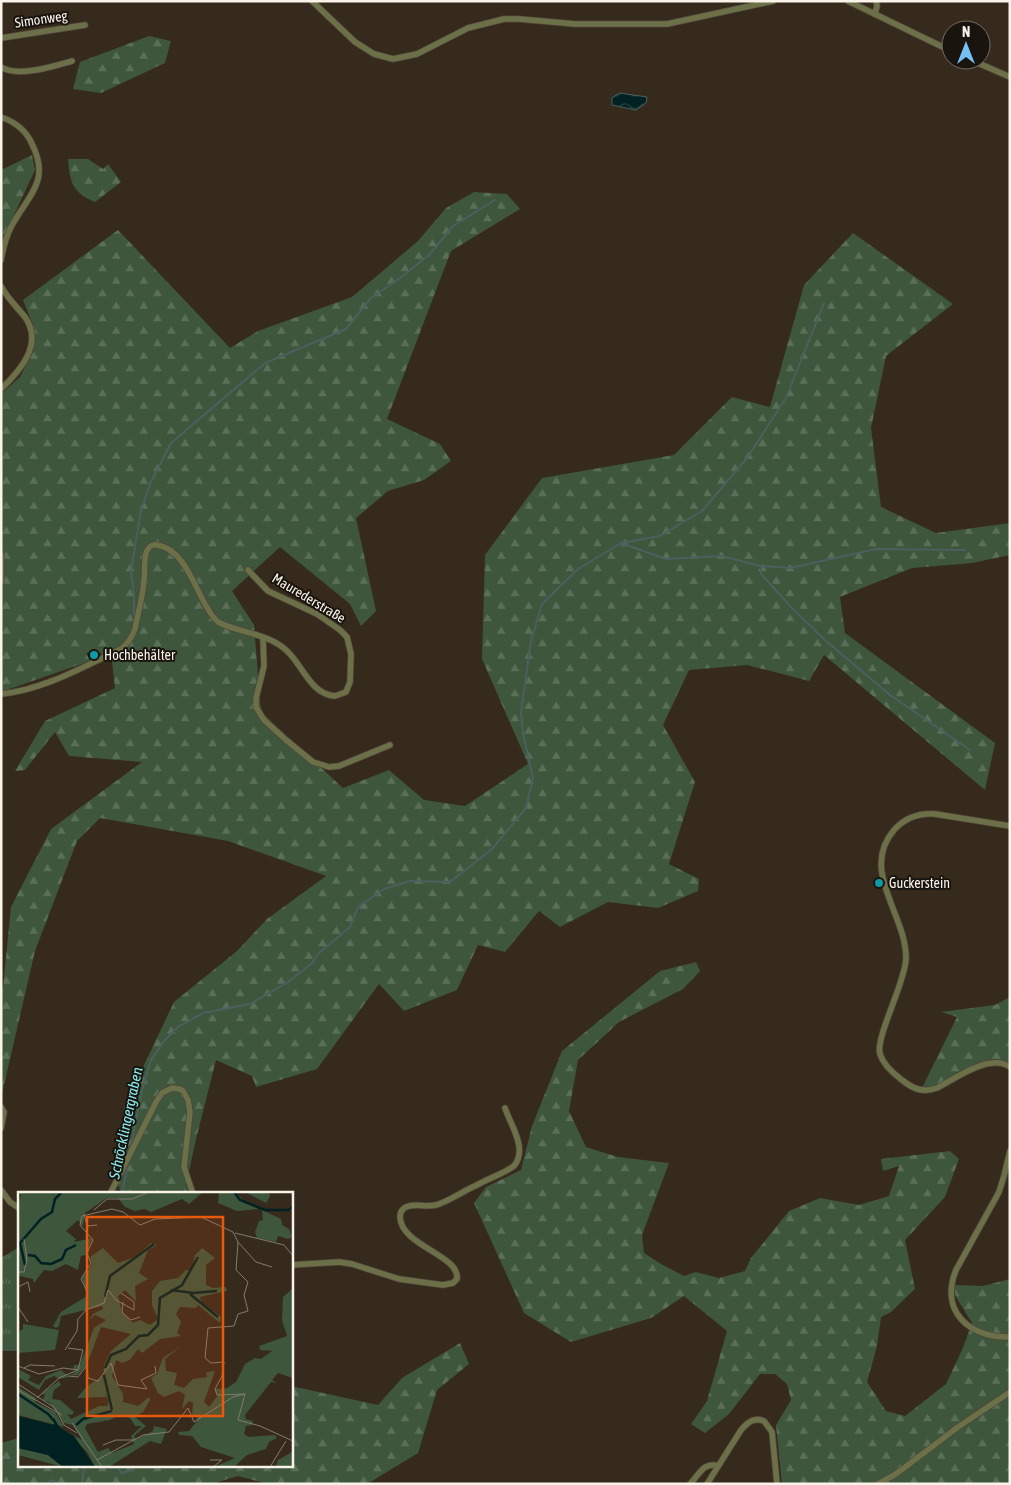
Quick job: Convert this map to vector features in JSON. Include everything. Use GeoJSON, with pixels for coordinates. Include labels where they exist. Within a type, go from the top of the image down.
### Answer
{"type":"FeatureCollection","features":[{"type":"Feature","properties":{"kind":"street"},"geometry":{"type":"LineString","coordinates":[[312,1],[355,42],[374,54],[393,59],[418,54],[468,28],[504,20],[519,19],[575,24],[667,24],[773,1]]}},
{"type":"Feature","properties":{"kind":"street"},"geometry":{"type":"LineString","coordinates":[[848,1],[941,46]]}},
{"type":"Feature","properties":{"kind":"street"},"geometry":{"type":"LineString","coordinates":[[875,14],[876,1]]}},
{"type":"Feature","properties":{"kind":"street","name":"Simonweg"},"geometry":{"type":"LineString","coordinates":[[1,38],[85,25]]}},
{"type":"Feature","properties":{"kind":"street"},"geometry":{"type":"LineString","coordinates":[[1,68],[10,72],[16,72],[72,62]]}},
{"type":"Feature","properties":{"kind":"street"},"geometry":{"type":"LineString","coordinates":[[991,69],[1010,77]]}},
{"type":"Feature","properties":{"kind":"street"},"geometry":{"type":"LineString","coordinates":[[1,117],[18,126],[29,137],[38,157],[40,171],[34,190],[6,238],[1,260]]}},
{"type":"Feature","properties":{"kind":"street"},"geometry":{"type":"LineString","coordinates":[[1,286],[8,298],[27,321],[32,339],[30,349],[19,370],[1,389]]}},
{"type":"Feature","properties":{"kind":"street","name":"Maurederstraße"},"geometry":{"type":"LineString","coordinates":[[1,694],[18,692],[44,683],[113,653],[126,644],[135,629],[145,578],[146,552],[153,545],[165,547],[176,554],[194,582],[212,617],[218,622],[275,642],[288,651],[320,692],[335,696],[342,694],[348,689],[351,654],[347,637],[317,614],[268,591],[248,570]]}},
{"type":"Feature","properties":{"kind":"street"},"geometry":{"type":"LineString","coordinates":[[1,555],[1,582]]}},
{"type":"Feature","properties":{"kind":"street"},"geometry":{"type":"LineString","coordinates":[[263,638],[264,666],[256,698],[256,707],[259,715],[286,740],[313,762],[329,767],[339,766],[390,744]]}},
{"type":"Feature","properties":{"kind":"street"},"geometry":{"type":"LineString","coordinates":[[1010,826],[935,814],[923,814],[908,819],[899,825],[886,842],[881,857],[881,871],[904,942],[906,959],[903,975],[881,1040],[880,1051],[882,1059],[894,1073],[908,1085],[919,1090],[937,1088],[988,1063],[1001,1062],[1010,1067]]}},
{"type":"Feature","properties":{"kind":"street"},"geometry":{"type":"LineString","coordinates":[[111,1192],[156,1102],[162,1093],[172,1088],[183,1091],[190,1106],[184,1161],[185,1171],[192,1192]]}},
{"type":"Feature","properties":{"kind":"street"},"geometry":{"type":"LineString","coordinates":[[1,1106],[4,1112],[1,1128]]}},
{"type":"Feature","properties":{"kind":"street"},"geometry":{"type":"LineString","coordinates":[[292,1265],[339,1262],[352,1264],[399,1279],[443,1285],[453,1283],[457,1276],[454,1267],[409,1234],[401,1222],[400,1213],[409,1206],[428,1206],[448,1200],[514,1166],[519,1159],[520,1146],[504,1108]]}},
{"type":"Feature","properties":{"kind":"street"},"geometry":{"type":"LineString","coordinates":[[1010,1150],[999,1192],[956,1270],[950,1292],[952,1305],[966,1324],[982,1334],[1010,1337]]}},
{"type":"Feature","properties":{"kind":"street"},"geometry":{"type":"LineString","coordinates":[[1,1190],[10,1202],[18,1207]]}},
{"type":"Feature","properties":{"kind":"street"},"geometry":{"type":"LineString","coordinates":[[878,1484],[896,1474],[958,1427],[1010,1392]]}},
{"type":"Feature","properties":{"kind":"street"},"geometry":{"type":"LineString","coordinates":[[707,1484],[744,1426],[752,1420],[760,1420],[768,1424],[772,1432],[777,1484]]}},
{"type":"Feature","properties":{"kind":"street"},"geometry":{"type":"LineString","coordinates":[[690,1484],[706,1465],[718,1466]]}},
{"type":"Feature","properties":{"kind":"green space"},"geometry":{"type":"Polygon","coordinates":[[[149,36],[171,41],[165,63],[101,93],[73,89],[80,62],[149,36]]]}},
{"type":"Feature","properties":{"kind":"green space"},"geometry":{"type":"Polygon","coordinates":[[[32,155],[35,170],[1,243],[1,170],[32,155]]]}},
{"type":"Feature","properties":{"kind":"green space"},"geometry":{"type":"Polygon","coordinates":[[[68,159],[88,159],[103,169],[108,164],[121,182],[95,202],[81,194],[74,186],[71,181],[68,159]]]}},
{"type":"Feature","properties":{"kind":"green space"},"geometry":{"type":"Polygon","coordinates":[[[474,192],[507,194],[520,209],[451,251],[387,419],[440,444],[451,461],[424,480],[388,491],[356,518],[376,611],[361,626],[350,604],[280,547],[232,591],[254,625],[261,712],[343,788],[389,770],[424,800],[465,806],[528,764],[482,659],[485,555],[542,478],[674,455],[732,397],[770,407],[804,285],[853,233],[953,304],[886,356],[871,428],[881,507],[936,533],[1010,523],[1010,555],[972,563],[912,568],[840,597],[845,633],[995,743],[985,790],[824,655],[809,681],[747,665],[689,670],[663,725],[695,782],[669,864],[699,879],[698,891],[658,908],[608,902],[560,927],[539,911],[505,952],[478,945],[457,990],[404,1011],[379,984],[317,1069],[256,1087],[252,1076],[216,1060],[186,1185],[188,1192],[120,1192],[118,1183],[124,1107],[174,1002],[237,951],[267,919],[326,876],[228,841],[100,818],[77,841],[35,951],[1,1098],[1,988],[3,987],[11,907],[51,829],[142,762],[69,756],[55,732],[25,770],[15,771],[45,721],[115,688],[112,661],[95,650],[86,653],[90,661],[1,692],[1,394],[20,377],[34,350],[33,325],[23,300],[118,230],[230,348],[258,331],[352,297],[418,241],[446,208],[474,192]]]}},
{"type":"Feature","properties":{"kind":"green space"},"geometry":{"type":"Polygon","coordinates":[[[696,962],[700,971],[683,989],[619,1022],[578,1060],[569,1111],[586,1147],[618,1157],[669,1163],[642,1235],[644,1253],[684,1276],[696,1272],[719,1278],[745,1271],[751,1258],[789,1211],[820,1198],[859,1205],[889,1196],[899,1166],[883,1171],[881,1159],[950,1151],[959,1159],[945,1197],[905,1240],[915,1289],[891,1312],[881,1317],[877,1346],[867,1382],[886,1411],[905,1416],[946,1384],[972,1323],[956,1297],[953,1285],[983,1286],[1010,1279],[1010,1484],[782,1484],[776,1425],[791,1400],[787,1384],[775,1374],[760,1374],[729,1414],[705,1433],[691,1424],[707,1401],[727,1331],[684,1296],[651,1318],[571,1342],[524,1313],[474,1203],[486,1187],[521,1170],[532,1126],[562,1051],[660,971],[696,962]]]}},
{"type":"Feature","properties":{"kind":"green space"},"geometry":{"type":"Polygon","coordinates":[[[1010,997],[1010,1064],[1000,1060],[989,1060],[966,1069],[944,1082],[922,1088],[957,1017],[941,1012],[995,1005],[1010,997]]]}},
{"type":"Feature","properties":{"kind":"green space"},"geometry":{"type":"Polygon","coordinates":[[[18,1248],[18,1351],[1,1351],[1,1258],[18,1248]]]}},
{"type":"Feature","properties":{"kind":"green space"},"geometry":{"type":"Polygon","coordinates":[[[460,1343],[469,1364],[437,1390],[418,1453],[367,1484],[269,1484],[238,1476],[211,1484],[1,1484],[1,1443],[18,1438],[18,1468],[292,1468],[292,1386],[378,1405],[402,1378],[460,1343]]]}},
{"type":"Feature","properties":{"kind":"water"},"geometry":{"type":"Polygon","coordinates":[[[619,93],[647,97],[646,103],[636,110],[612,105],[612,98],[619,93]]]}},
{"type":"Feature","properties":{"kind":"waterway"},"geometry":{"type":"LineString","coordinates":[[134,615],[131,571],[141,510],[150,484],[171,443],[265,363],[346,329],[371,298],[429,255],[453,226],[495,200]]}},
{"type":"Feature","properties":{"kind":"waterway","name":"Schröcklingergraben"},"geometry":{"type":"LineString","coordinates":[[131,1146],[142,1090],[151,1060],[164,1041],[178,1027],[203,1013],[250,1004],[288,982],[312,963],[319,953],[350,927],[358,907],[384,889],[410,881],[450,882],[492,849],[526,808],[533,778],[523,733],[521,712],[531,641],[542,604],[578,569],[621,543],[660,536],[702,511],[747,458],[786,398],[824,303]]}},
{"type":"Feature","properties":{"kind":"waterway"},"geometry":{"type":"LineString","coordinates":[[621,543],[666,559],[721,556],[761,566],[790,568],[876,549],[965,550]]}},
{"type":"Feature","properties":{"kind":"waterway"},"geometry":{"type":"LineString","coordinates":[[761,566],[761,574],[825,640],[890,695],[970,750]]}},
{"type":"Feature","properties":{"kind":"waterway","name":"Schröcklingergraben"},"geometry":{"type":"LineString","coordinates":[[124,1192],[123,1189],[128,1162]]}},
{"type":"Feature","properties":{"kind":"waterway","name":"Schröcklingergraben"},"geometry":{"type":"LineString","coordinates":[[82,1484],[86,1468]]}},
{"type":"Feature","properties":{"kind":"waterway","name":"Schröcklingergraben"},"geometry":{"type":"LineString","coordinates":[[118,1468],[122,1473],[135,1468]]}},
{"type":"Feature","properties":{"kind":"waterway","name":"Schröcklingergraben"},"geometry":{"type":"LineString","coordinates":[[45,1484],[53,1480],[60,1484]]}},
{"type":"Feature","properties":{"kind":"place","name":"Hochbehälter"},"geometry":{"type":"Point","coordinates":[94,655]}},
{"type":"Feature","properties":{"kind":"place","name":"Guckerstein"},"geometry":{"type":"Point","coordinates":[879,883]}}]}
